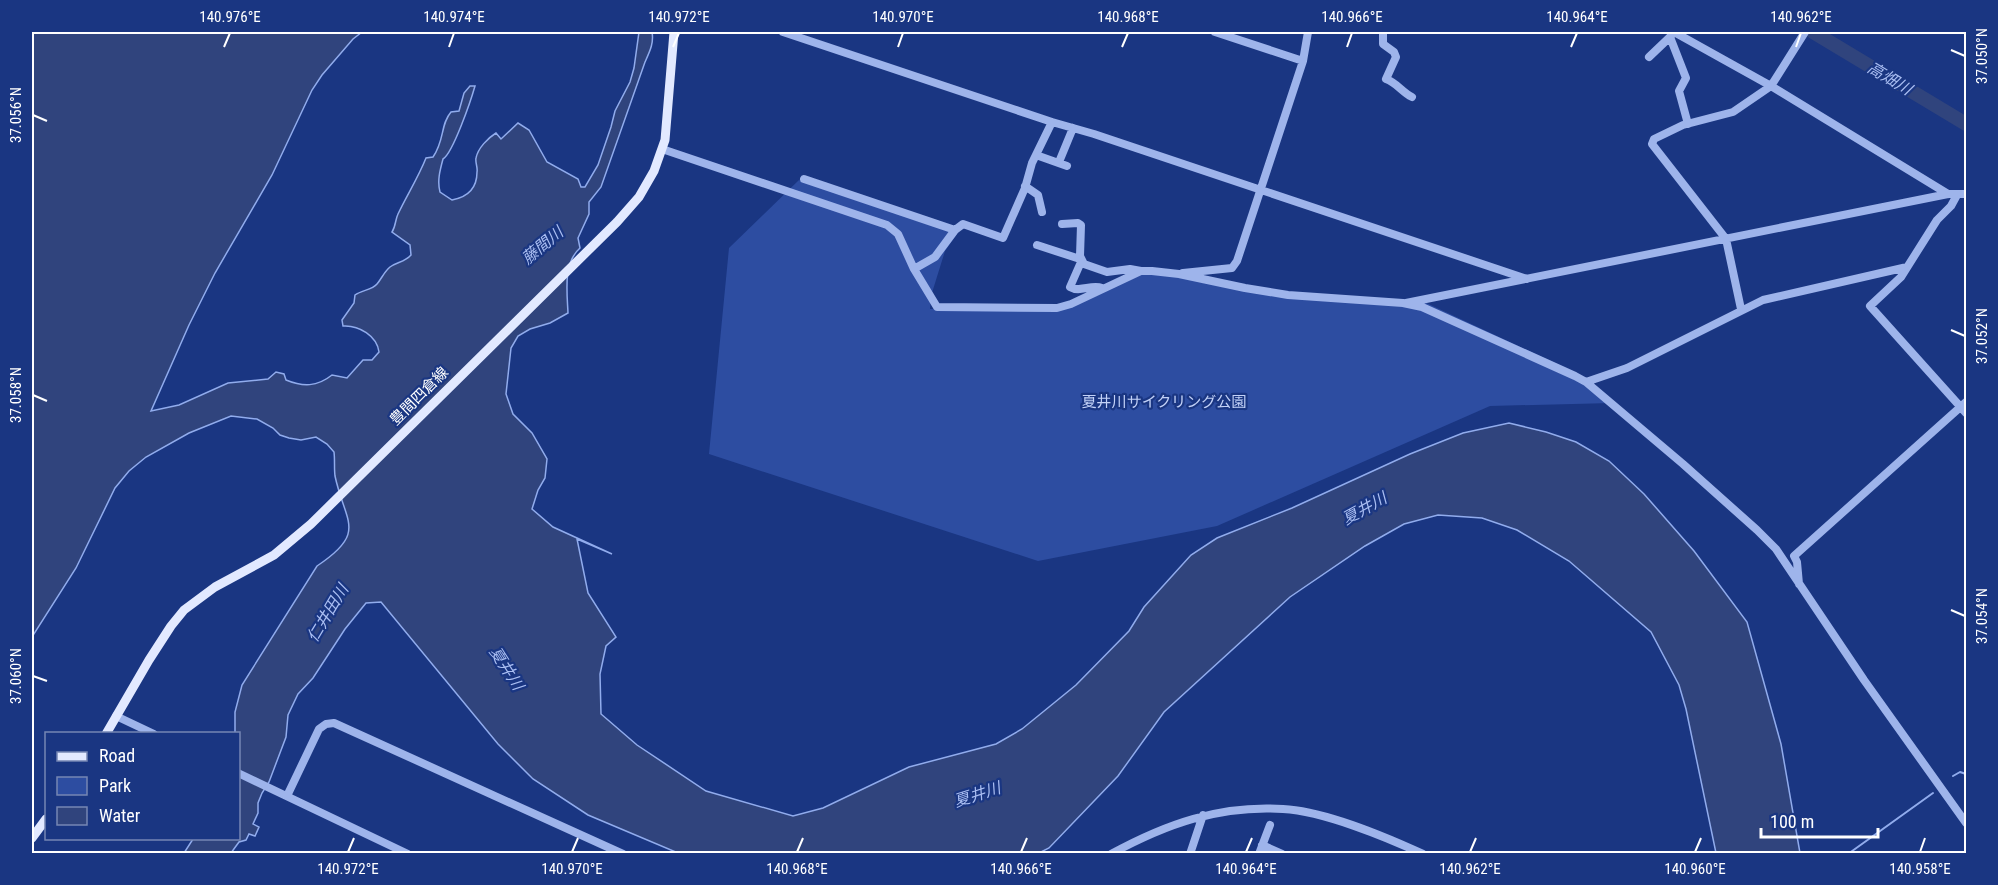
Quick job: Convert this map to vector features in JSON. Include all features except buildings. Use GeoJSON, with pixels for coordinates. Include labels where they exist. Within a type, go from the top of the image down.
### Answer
{"type":"FeatureCollection","features":[{"type":"Feature","properties":{"kind":"main road","name":"豊間四倉線"},"geometry":{"type":"LineString","coordinates":[[107,732],[165,634],[183,610],[215,587],[274,555],[325,511],[639,197],[654,171],[665,140],[674,32]]}},
{"type":"Feature","properties":{"kind":"main road"},"geometry":{"type":"LineString","coordinates":[[32,838],[45,820]]}},
{"type":"Feature","properties":{"kind":"street"},"geometry":{"type":"LineString","coordinates":[[783,32],[1527,279]]}},
{"type":"Feature","properties":{"kind":"street"},"geometry":{"type":"LineString","coordinates":[[1215,32],[1303,61]]}},
{"type":"Feature","properties":{"kind":"street"},"geometry":{"type":"LineString","coordinates":[[1179,274],[1235,266],[1303,61],[1308,32]]}},
{"type":"Feature","properties":{"kind":"street"},"geometry":{"type":"LineString","coordinates":[[1383,32],[1382,42],[1385,47],[1394,52],[1396,57],[1386,79],[1397,83],[1404,92],[1412,97]]}},
{"type":"Feature","properties":{"kind":"street"},"geometry":{"type":"LineString","coordinates":[[1741,309],[1726,239],[1652,144],[1654,139],[1688,123],[1733,112],[1771,86],[1805,32]]}},
{"type":"Feature","properties":{"kind":"street"},"geometry":{"type":"LineString","coordinates":[[1673,34],[1771,86],[1952,194]]}},
{"type":"Feature","properties":{"kind":"street"},"geometry":{"type":"LineString","coordinates":[[1649,57],[1658,51],[1667,38],[1673,34]]}},
{"type":"Feature","properties":{"kind":"street"},"geometry":{"type":"LineString","coordinates":[[1673,34],[1686,78],[1679,91],[1688,123]]}},
{"type":"Feature","properties":{"kind":"street"},"geometry":{"type":"LineString","coordinates":[[914,269],[935,257],[955,230],[963,224],[1003,238],[1025,186],[1028,173],[1052,122]]}},
{"type":"Feature","properties":{"kind":"street"},"geometry":{"type":"LineString","coordinates":[[1059,162],[1073,128]]}},
{"type":"Feature","properties":{"kind":"street"},"geometry":{"type":"LineString","coordinates":[[662,149],[888,225],[898,234],[914,269],[937,307],[1057,308],[1071,304],[1141,271]]}},
{"type":"Feature","properties":{"kind":"street"},"geometry":{"type":"LineString","coordinates":[[1036,155],[1067,166]]}},
{"type":"Feature","properties":{"kind":"street"},"geometry":{"type":"LineString","coordinates":[[804,179],[955,230]]}},
{"type":"Feature","properties":{"kind":"street"},"geometry":{"type":"LineString","coordinates":[[1025,186],[1038,195],[1042,212]]}},
{"type":"Feature","properties":{"kind":"street"},"geometry":{"type":"LineString","coordinates":[[1799,584],[1797,562],[1794,556],[1965,408],[1870,306],[1901,277],[1937,220],[1951,206],[1952,194]]}},
{"type":"Feature","properties":{"kind":"street"},"geometry":{"type":"LineString","coordinates":[[1402,303],[1952,194],[1966,194]]}},
{"type":"Feature","properties":{"kind":"street"},"geometry":{"type":"LineString","coordinates":[[1062,224],[1078,223],[1081,225],[1081,260],[1070,287],[1076,290],[1094,286],[1102,288]]}},
{"type":"Feature","properties":{"kind":"street"},"geometry":{"type":"LineString","coordinates":[[1037,245],[1081,260],[1107,272],[1130,269],[1179,274],[1288,295],[1402,303],[1437,312],[1586,382],[1776,549],[1864,680],[1966,823]]}},
{"type":"Feature","properties":{"kind":"street"},"geometry":{"type":"LineString","coordinates":[[1586,382],[1627,368],[1763,300],[1907,267]]}},
{"type":"Feature","properties":{"kind":"street"},"geometry":{"type":"LineString","coordinates":[[116,716],[150,732]]}},
{"type":"Feature","properties":{"kind":"street"},"geometry":{"type":"LineString","coordinates":[[287,796],[319,729],[326,724],[334,723],[623,854]]}},
{"type":"Feature","properties":{"kind":"street"},"geometry":{"type":"LineString","coordinates":[[240,774],[408,854]]}},
{"type":"Feature","properties":{"kind":"street"},"geometry":{"type":"LineString","coordinates":[[1111,854],[1167,827],[1203,815],[1236,809],[1285,809],[1320,816],[1389,838],[1423,854]]}},
{"type":"Feature","properties":{"kind":"street"},"geometry":{"type":"LineString","coordinates":[[1190,854],[1203,815]]}},
{"type":"Feature","properties":{"kind":"street"},"geometry":{"type":"LineString","coordinates":[[1259,854],[1270,825]]}},
{"type":"Feature","properties":{"kind":"street"},"geometry":{"type":"LineString","coordinates":[[1262,845],[1282,854]]}},
{"type":"Feature","properties":{"kind":"green space","name":"夏井川サイクリング公園"},"geometry":{"type":"Polygon","coordinates":[[[799,180],[957,234],[945,251],[931,296],[930,309],[1057,308],[1138,269],[1287,293],[1422,301],[1566,368],[1612,403],[1490,406],[1217,526],[1038,561],[709,454],[729,248],[799,180]]]}},
{"type":"Feature","properties":{"kind":"water"},"geometry":{"type":"Polygon","coordinates":[[[32,32],[362,32],[353,39],[312,90],[272,175],[215,273],[151,411],[179,405],[228,383],[268,379],[276,372],[284,374],[286,380],[304,385],[321,382],[332,375],[347,378],[363,360],[372,360],[379,352],[375,341],[371,336],[355,327],[343,326],[342,320],[354,303],[355,295],[375,286],[390,267],[411,255],[410,245],[392,232],[397,216],[426,158],[433,157],[437,151],[445,122],[451,112],[459,111],[464,93],[470,86],[475,86],[452,147],[443,159],[439,180],[440,192],[452,200],[467,194],[473,188],[477,178],[476,158],[481,147],[496,133],[501,139],[518,123],[529,130],[547,162],[578,179],[581,187],[585,187],[598,165],[615,111],[630,82],[639,32],[652,32],[650,51],[601,187],[589,202],[589,214],[578,238],[580,248],[568,269],[568,313],[518,336],[511,348],[506,394],[513,414],[532,433],[547,459],[545,478],[538,490],[532,509],[553,527],[612,554],[577,539],[588,593],[616,637],[606,646],[600,674],[601,714],[637,745],[706,791],[793,816],[823,808],[909,767],[996,744],[1022,729],[1076,685],[1129,631],[1144,607],[1191,555],[1217,538],[1292,508],[1410,454],[1463,433],[1509,423],[1576,442],[1609,461],[1644,494],[1694,551],[1747,622],[1781,744],[1800,853],[1716,853],[1679,685],[1651,632],[1569,561],[1517,530],[1482,518],[1438,515],[1404,524],[1365,546],[1290,597],[1164,712],[1118,776],[1049,848],[1039,853],[678,853],[588,815],[533,779],[498,744],[381,602],[366,603],[345,629],[313,678],[298,694],[288,715],[286,737],[269,782],[258,803],[258,813],[253,824],[259,827],[255,836],[249,834],[246,840],[239,842],[231,853],[184,853],[192,840],[240,840],[240,732],[235,732],[235,712],[242,685],[317,566],[343,544],[348,535],[347,516],[335,476],[334,452],[316,437],[301,440],[289,438],[280,435],[257,419],[231,416],[189,433],[146,457],[129,471],[115,488],[76,568],[32,637],[32,32]]]}},
{"type":"Feature","properties":{"kind":"waterway","name":"高畑川"},"geometry":{"type":"LineString","coordinates":[[1813,32],[1966,124]]}},
{"type":"Feature","properties":{"kind":"waterway"},"geometry":{"type":"LineString","coordinates":[[1953,776],[1960,772],[1966,774]]}},
{"type":"Feature","properties":{"kind":"waterway"},"geometry":{"type":"LineString","coordinates":[[1848,854],[1933,793]]}},
{"type":"Feature","properties":{"kind":"water label","name":"藤間川"},"geometry":{"type":"Point","coordinates":[542,245]}},
{"type":"Feature","properties":{"kind":"water label","name":"夏井川"},"geometry":{"type":"Point","coordinates":[1364,508]}},
{"type":"Feature","properties":{"kind":"water label","name":"仁井田川"},"geometry":{"type":"Point","coordinates":[327,613]}},
{"type":"Feature","properties":{"kind":"water label","name":"夏井川"},"geometry":{"type":"Point","coordinates":[507,668]}},
{"type":"Feature","properties":{"kind":"water label","name":"夏井川"},"geometry":{"type":"Point","coordinates":[977,794]}}]}
